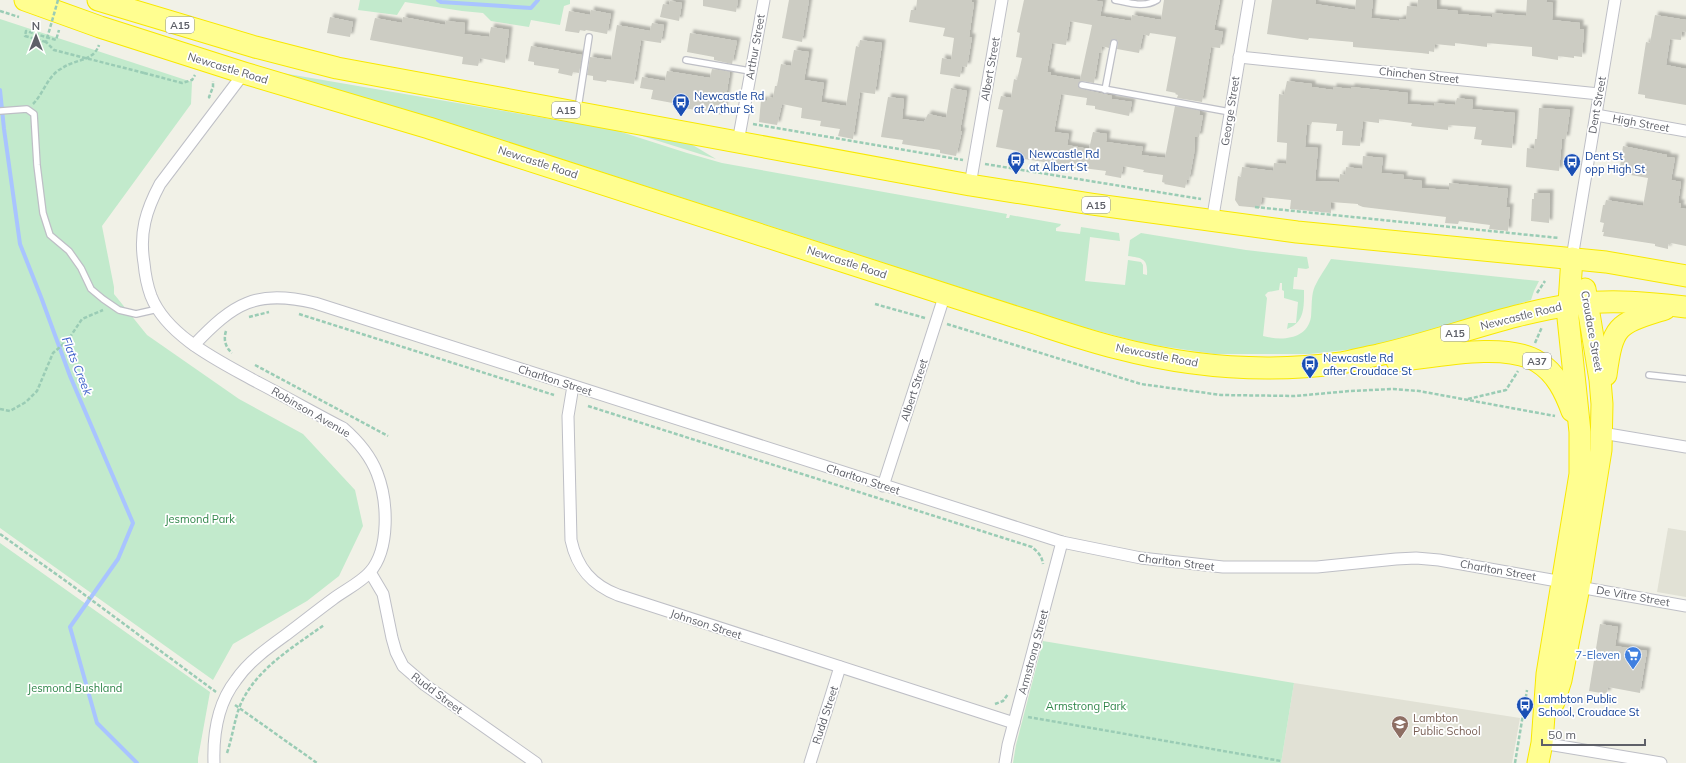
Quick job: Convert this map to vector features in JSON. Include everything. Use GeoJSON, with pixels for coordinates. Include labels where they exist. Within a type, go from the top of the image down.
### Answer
{"type":"FeatureCollection","features":[{"type":"Feature","properties":{"kind":"highway","name":"Newcastle Road"},"geometry":{"type":"LineString","coordinates":[[25,0],[100,34],[244,73],[429,128],[1117,348],[1174,360],[1232,367],[1273,368],[1343,363],[1405,349],[1518,315],[1578,304],[1619,303],[1681,307]]}},
{"type":"Feature","properties":{"kind":"highway"},"geometry":{"type":"LineString","coordinates":[[100,34],[103,1]]}},
{"type":"Feature","properties":{"kind":"highway","name":"A15"},"geometry":{"type":"LineString","coordinates":[[103,1],[254,47],[337,68],[970,185],[1212,222],[1370,240],[1572,258],[1606,262],[1686,276]]}},
{"type":"Feature","properties":{"kind":"highway"},"geometry":{"type":"LineString","coordinates":[[244,73],[254,47]]}},
{"type":"Feature","properties":{"kind":"highway","name":"Croudace Street"},"geometry":{"type":"LineString","coordinates":[[1538,763],[1542,742],[1547,674],[1598,476],[1602,433],[1602,404],[1599,366],[1578,304],[1572,258]]}},
{"type":"Feature","properties":{"kind":"highway","name":"Croudace Street"},"geometry":{"type":"LineString","coordinates":[[1571,584],[1581,451],[1568,324],[1578,304]]}},
{"type":"Feature","properties":{"kind":"highway"},"geometry":{"type":"LineString","coordinates":[[1602,404],[1610,349],[1620,328],[1632,320],[1681,307]]}},
{"type":"Feature","properties":{"kind":"highway","name":"A37"},"geometry":{"type":"LineString","coordinates":[[1343,363],[1385,362],[1471,352],[1502,352],[1523,355],[1544,366],[1556,378],[1573,414],[1581,451]]}},
{"type":"Feature","properties":{"kind":"street","name":"Arthur Street"},"geometry":{"type":"LineString","coordinates":[[738,142],[764,0]]}},
{"type":"Feature","properties":{"kind":"street","name":"Albert Street"},"geometry":{"type":"LineString","coordinates":[[970,185],[1002,0]]}},
{"type":"Feature","properties":{"kind":"street","name":"George Street"},"geometry":{"type":"LineString","coordinates":[[1212,222],[1249,0]]}},
{"type":"Feature","properties":{"kind":"street","name":"Dent Street"},"geometry":{"type":"LineString","coordinates":[[1572,258],[1615,0]]}},
{"type":"Feature","properties":{"kind":"street","name":"Chinchen Street"},"geometry":{"type":"LineString","coordinates":[[1239,56],[1599,94]]}},
{"type":"Feature","properties":{"kind":"street","name":"Robinson Avenue"},"geometry":{"type":"LineString","coordinates":[[214,763],[214,745],[217,721],[225,698],[235,680],[266,650],[370,572],[383,544],[385,527],[385,507],[378,474],[363,448],[354,438],[343,428],[216,359],[194,345],[170,325],[151,297],[146,280],[142,255],[145,216],[160,184],[244,73]]}},
{"type":"Feature","properties":{"kind":"street","name":"High Street"},"geometry":{"type":"LineString","coordinates":[[1596,115],[1686,131]]}},
{"type":"Feature","properties":{"kind":"street","name":"Albert Street"},"geometry":{"type":"LineString","coordinates":[[883,486],[945,294]]}},
{"type":"Feature","properties":{"kind":"street","name":"Charlton Street"},"geometry":{"type":"LineString","coordinates":[[194,345],[213,325],[250,301],[261,298],[283,297],[315,303],[883,486],[1062,542],[1141,558],[1223,567],[1317,568],[1416,558],[1439,560],[1571,584]]}},
{"type":"Feature","properties":{"kind":"street","name":"Johnson Street"},"geometry":{"type":"LineString","coordinates":[[573,386],[568,416],[571,540],[577,561],[590,579],[603,589],[840,667],[1015,719]]}},
{"type":"Feature","properties":{"kind":"street"},"geometry":{"type":"LineString","coordinates":[[1602,433],[1686,447]]}},
{"type":"Feature","properties":{"kind":"street","name":"Armstrong Street"},"geometry":{"type":"LineString","coordinates":[[1005,763],[1015,719],[1062,542]]}},
{"type":"Feature","properties":{"kind":"street","name":"Rudd Street"},"geometry":{"type":"LineString","coordinates":[[370,572],[384,594],[392,638],[396,652],[403,666],[425,686],[536,763]]}},
{"type":"Feature","properties":{"kind":"street","name":"De Vitre Street"},"geometry":{"type":"LineString","coordinates":[[1571,584],[1686,606]]}},
{"type":"Feature","properties":{"kind":"street","name":"Rudd Street"},"geometry":{"type":"LineString","coordinates":[[810,763],[840,667]]}},
{"type":"Feature","properties":{"kind":"street"},"geometry":{"type":"LineString","coordinates":[[1542,742],[1661,763]]}},
{"type":"Feature","properties":{"kind":"lane"},"geometry":{"type":"LineString","coordinates":[[1115,0],[1142,5],[1152,3],[1157,0]]}},
{"type":"Feature","properties":{"kind":"lane"},"geometry":{"type":"LineString","coordinates":[[577,112],[589,38]]}},
{"type":"Feature","properties":{"kind":"lane"},"geometry":{"type":"LineString","coordinates":[[1105,90],[1114,42]]}},
{"type":"Feature","properties":{"kind":"lane"},"geometry":{"type":"LineString","coordinates":[[686,60],[750,71]]}},
{"type":"Feature","properties":{"kind":"lane"},"geometry":{"type":"LineString","coordinates":[[1082,85],[1230,112]]}},
{"type":"Feature","properties":{"kind":"lane"},"geometry":{"type":"LineString","coordinates":[[0,111],[27,109],[34,114],[36,165],[43,212],[50,235],[69,251],[81,268],[91,289],[119,310],[136,314],[159,309]]}},
{"type":"Feature","properties":{"kind":"lane"},"geometry":{"type":"LineString","coordinates":[[1649,375],[1686,379]]}},
{"type":"Feature","properties":{"kind":"path"},"geometry":{"type":"LineString","coordinates":[[46,42],[58,0]]}},
{"type":"Feature","properties":{"kind":"path"},"geometry":{"type":"LineString","coordinates":[[59,30],[56,40],[26,31],[25,36],[46,42],[54,50],[182,83],[192,80],[196,73]]}},
{"type":"Feature","properties":{"kind":"path"},"geometry":{"type":"LineString","coordinates":[[27,109],[39,98],[48,81],[57,71],[69,64],[85,60],[94,54],[99,47],[100,34]]}},
{"type":"Feature","properties":{"kind":"path"},"geometry":{"type":"LineString","coordinates":[[748,124],[967,160]]}},
{"type":"Feature","properties":{"kind":"path"},"geometry":{"type":"LineString","coordinates":[[981,162],[1201,200]]}},
{"type":"Feature","properties":{"kind":"path"},"geometry":{"type":"LineString","coordinates":[[1253,207],[1559,238]]}},
{"type":"Feature","properties":{"kind":"path"},"geometry":{"type":"LineString","coordinates":[[1535,297],[1545,281]]}},
{"type":"Feature","properties":{"kind":"path"},"geometry":{"type":"LineString","coordinates":[[875,304],[925,318]]}},
{"type":"Feature","properties":{"kind":"path"},"geometry":{"type":"LineString","coordinates":[[0,409],[10,411],[26,402],[37,391],[53,352],[68,340],[82,319],[104,310],[119,310]]}},
{"type":"Feature","properties":{"kind":"path"},"geometry":{"type":"LineString","coordinates":[[244,319],[275,311]]}},
{"type":"Feature","properties":{"kind":"path"},"geometry":{"type":"LineString","coordinates":[[298,313],[554,395]]}},
{"type":"Feature","properties":{"kind":"path"},"geometry":{"type":"LineString","coordinates":[[947,324],[1141,384],[1221,395],[1295,396],[1393,389],[1419,391],[1554,415],[1557,418]]}},
{"type":"Feature","properties":{"kind":"path"},"geometry":{"type":"LineString","coordinates":[[1534,344],[1542,326]]}},
{"type":"Feature","properties":{"kind":"path"},"geometry":{"type":"LineString","coordinates":[[229,328],[226,331],[225,336],[227,348],[233,354]]}},
{"type":"Feature","properties":{"kind":"path"},"geometry":{"type":"LineString","coordinates":[[253,364],[388,436]]}},
{"type":"Feature","properties":{"kind":"path"},"geometry":{"type":"LineString","coordinates":[[1466,400],[1506,390],[1519,370]]}},
{"type":"Feature","properties":{"kind":"path"},"geometry":{"type":"LineString","coordinates":[[588,406],[1032,547],[1042,558],[1043,564],[1041,570]]}},
{"type":"Feature","properties":{"kind":"path"},"geometry":{"type":"LineString","coordinates":[[0,534],[215,691]]}},
{"type":"Feature","properties":{"kind":"path"},"geometry":{"type":"LineString","coordinates":[[226,758],[238,707],[251,686],[267,668],[324,624]]}},
{"type":"Feature","properties":{"kind":"path"},"geometry":{"type":"LineString","coordinates":[[994,704],[1003,701],[1008,696],[1010,689]]}},
{"type":"Feature","properties":{"kind":"path"},"geometry":{"type":"LineString","coordinates":[[238,707],[317,763]]}},
{"type":"Feature","properties":{"kind":"path"},"geometry":{"type":"LineString","coordinates":[[1015,719],[1281,761]]}},
{"type":"Feature","properties":{"kind":"shaded area"},"geometry":{"type":"Polygon","coordinates":[[[1668,528],[1686,531],[1686,597],[1657,592],[1668,528]]]}},
{"type":"Feature","properties":{"kind":"shaded area","name":"Lambton Public School"},"geometry":{"type":"Polygon","coordinates":[[[1294,683],[1520,718],[1512,763],[1281,763],[1294,683]]]}},
{"type":"Feature","properties":{"kind":"green space"},"geometry":{"type":"Polygon","coordinates":[[[360,0],[570,0],[570,4],[564,6],[560,25],[531,20],[529,27],[491,21],[483,13],[405,2],[397,15],[358,10],[360,0]]]}},
{"type":"Feature","properties":{"kind":"green space","name":"Jesmond Park"},"geometry":{"type":"Polygon","coordinates":[[[0,19],[192,82],[191,104],[102,226],[114,287],[114,294],[147,335],[239,399],[303,434],[355,490],[363,526],[339,576],[307,601],[233,644],[213,680],[0,528],[0,19]]]}},
{"type":"Feature","properties":{"kind":"green space"},"geometry":{"type":"Polygon","coordinates":[[[282,73],[615,130],[722,163],[1007,214],[1006,218],[1009,218],[1010,215],[1061,224],[1056,228],[1056,231],[1080,234],[1081,227],[1119,233],[1120,241],[1090,237],[1085,281],[1125,285],[1128,260],[1141,262],[1143,265],[1143,274],[1147,275],[1147,266],[1144,260],[1128,256],[1130,240],[1141,233],[1246,250],[1307,257],[1309,268],[1298,268],[1297,277],[1294,277],[1293,289],[1304,290],[1302,313],[1297,323],[1287,329],[1288,323],[1296,323],[1298,302],[1284,298],[1282,283],[1280,283],[1279,290],[1268,292],[1265,295],[1267,298],[1263,336],[1270,338],[1292,337],[1299,334],[1309,325],[1314,289],[1318,279],[1331,259],[1539,281],[1531,300],[1417,337],[1355,349],[1309,354],[1214,354],[1147,344],[1083,327],[571,162],[281,76],[282,73]]]}},
{"type":"Feature","properties":{"kind":"green space"},"geometry":{"type":"Polygon","coordinates":[[[636,134],[691,144],[716,159],[636,134]]]}},
{"type":"Feature","properties":{"kind":"green space","name":"Jesmond Bushland"},"geometry":{"type":"Polygon","coordinates":[[[0,543],[210,692],[198,763],[0,763],[0,543]]]}},
{"type":"Feature","properties":{"kind":"green space","name":"Armstrong Park"},"geometry":{"type":"Polygon","coordinates":[[[1043,641],[1294,683],[1281,763],[1013,763],[1016,745],[1043,641]]]}},
{"type":"Feature","properties":{"kind":"building"},"geometry":{"type":"Polygon","coordinates":[[[703,0],[738,0],[736,12],[703,6],[703,0]]]}},
{"type":"Feature","properties":{"kind":"building"},"geometry":{"type":"Polygon","coordinates":[[[789,0],[809,0],[802,42],[782,38],[789,0]]]}},
{"type":"Feature","properties":{"kind":"building"},"geometry":{"type":"Polygon","coordinates":[[[917,0],[972,0],[974,3],[969,37],[972,37],[967,67],[962,66],[960,77],[940,74],[942,58],[951,60],[954,38],[943,36],[945,28],[909,22],[911,10],[916,10],[917,0]]]}},
{"type":"Feature","properties":{"kind":"building"},"geometry":{"type":"Polygon","coordinates":[[[1024,0],[1092,0],[1103,2],[1100,16],[1131,21],[1132,15],[1161,20],[1164,0],[1220,0],[1214,30],[1223,32],[1220,48],[1211,47],[1202,102],[1177,98],[1178,95],[1175,94],[1176,93],[1166,91],[1176,37],[1150,33],[1149,36],[1143,34],[1139,53],[1117,49],[1118,41],[1114,39],[1111,40],[1109,48],[1102,46],[1101,53],[1099,53],[1094,83],[1082,81],[1078,84],[1078,87],[1081,89],[1112,96],[1112,99],[1132,102],[1129,116],[1095,109],[1095,106],[1086,105],[1087,98],[1061,94],[1054,132],[1069,134],[1067,145],[1089,149],[1093,132],[1107,134],[1106,142],[1143,147],[1141,155],[1165,158],[1175,106],[1200,111],[1199,115],[1203,115],[1199,137],[1195,137],[1194,154],[1189,180],[1187,179],[1185,188],[1164,184],[1165,183],[1162,182],[1163,175],[1143,172],[1144,170],[1123,166],[1121,178],[1105,175],[1106,171],[1083,168],[1083,170],[1064,166],[1063,168],[1044,165],[1044,162],[1017,158],[1018,151],[996,147],[1003,110],[998,109],[1001,96],[1011,98],[1014,79],[1017,80],[1022,58],[1016,57],[1020,33],[1017,32],[1024,0]],[[1070,21],[1066,45],[1052,43],[1047,72],[1051,72],[1051,75],[1080,80],[1092,25],[1070,21]]]}},
{"type":"Feature","properties":{"kind":"building"},"geometry":{"type":"Polygon","coordinates":[[[1272,0],[1316,0],[1315,4],[1355,10],[1356,0],[1373,0],[1371,18],[1399,21],[1400,19],[1406,19],[1407,6],[1417,7],[1418,0],[1437,0],[1437,9],[1458,11],[1458,14],[1492,17],[1492,13],[1526,16],[1527,0],[1547,0],[1546,2],[1553,3],[1552,20],[1580,23],[1580,29],[1584,29],[1582,57],[1574,56],[1574,58],[1558,56],[1558,60],[1532,56],[1532,47],[1487,43],[1487,47],[1455,43],[1455,46],[1435,44],[1434,52],[1429,51],[1429,54],[1353,47],[1353,42],[1309,38],[1308,40],[1267,34],[1272,0]]]}},
{"type":"Feature","properties":{"kind":"building"},"geometry":{"type":"Polygon","coordinates":[[[670,1],[682,3],[679,21],[660,17],[663,4],[669,5],[670,1]]]}},
{"type":"Feature","properties":{"kind":"building"},"geometry":{"type":"Polygon","coordinates":[[[591,10],[611,14],[607,34],[586,30],[580,30],[579,33],[565,31],[569,11],[590,15],[591,10]]]}},
{"type":"Feature","properties":{"kind":"building"},"geometry":{"type":"Polygon","coordinates":[[[1655,15],[1686,20],[1686,32],[1682,31],[1681,40],[1670,39],[1666,65],[1686,69],[1686,105],[1645,98],[1645,95],[1638,94],[1646,42],[1650,43],[1655,15]]]}},
{"type":"Feature","properties":{"kind":"building"},"geometry":{"type":"Polygon","coordinates":[[[330,17],[353,22],[350,37],[327,33],[330,17]]]}},
{"type":"Feature","properties":{"kind":"building"},"geometry":{"type":"Polygon","coordinates":[[[403,17],[445,25],[446,21],[465,23],[464,34],[489,37],[491,27],[509,30],[505,63],[480,58],[478,66],[462,64],[463,57],[370,40],[375,18],[402,23],[403,17]]]}},
{"type":"Feature","properties":{"kind":"building"},"geometry":{"type":"Polygon","coordinates":[[[652,23],[664,25],[661,43],[641,40],[634,84],[607,80],[606,82],[593,80],[593,76],[587,75],[590,57],[611,60],[617,25],[650,31],[652,23]]]}},
{"type":"Feature","properties":{"kind":"building"},"geometry":{"type":"Polygon","coordinates":[[[690,33],[737,41],[732,64],[714,60],[714,57],[687,52],[690,33]]]}},
{"type":"Feature","properties":{"kind":"building"},"geometry":{"type":"Polygon","coordinates":[[[860,40],[882,43],[875,94],[860,92],[853,139],[838,136],[840,129],[820,126],[821,121],[801,118],[802,108],[782,104],[777,125],[759,122],[761,100],[767,101],[767,97],[773,98],[781,64],[791,66],[794,50],[809,52],[804,80],[824,83],[821,102],[846,106],[856,46],[859,47],[860,40]]]}},
{"type":"Feature","properties":{"kind":"building"},"geometry":{"type":"Polygon","coordinates":[[[531,46],[582,55],[579,73],[573,72],[572,76],[558,73],[559,69],[534,65],[534,62],[528,61],[531,46]]]}},
{"type":"Feature","properties":{"kind":"building"},"geometry":{"type":"Polygon","coordinates":[[[712,69],[730,72],[723,115],[679,107],[678,104],[651,99],[653,90],[640,88],[642,77],[665,81],[667,71],[710,78],[712,69]]]}},
{"type":"Feature","properties":{"kind":"building"},"geometry":{"type":"Polygon","coordinates":[[[1287,81],[1312,84],[1312,87],[1333,90],[1333,87],[1351,89],[1351,87],[1408,93],[1407,104],[1434,106],[1435,103],[1455,105],[1457,98],[1473,100],[1472,109],[1515,113],[1512,148],[1481,145],[1482,140],[1474,139],[1476,127],[1448,125],[1448,130],[1411,126],[1412,123],[1379,119],[1379,123],[1363,121],[1360,146],[1342,145],[1343,131],[1336,131],[1337,124],[1312,122],[1311,125],[1307,124],[1305,147],[1318,148],[1315,181],[1339,182],[1340,174],[1345,175],[1346,167],[1362,169],[1363,156],[1383,158],[1381,173],[1404,175],[1403,179],[1422,181],[1422,188],[1449,190],[1449,183],[1508,189],[1506,207],[1510,207],[1508,231],[1489,229],[1490,225],[1459,221],[1458,224],[1445,223],[1446,217],[1363,207],[1358,204],[1331,202],[1331,213],[1290,209],[1291,200],[1262,197],[1260,208],[1239,206],[1235,200],[1238,176],[1241,177],[1242,167],[1273,171],[1274,163],[1286,164],[1287,143],[1277,142],[1279,94],[1284,95],[1287,81]]]}},
{"type":"Feature","properties":{"kind":"building"},"geometry":{"type":"Polygon","coordinates":[[[951,88],[967,91],[960,131],[962,131],[956,156],[940,153],[940,150],[902,144],[903,140],[881,137],[888,97],[904,99],[902,119],[924,122],[928,114],[946,118],[951,88]]]}},
{"type":"Feature","properties":{"kind":"building"},"geometry":{"type":"Polygon","coordinates":[[[1539,108],[1570,110],[1566,139],[1562,139],[1559,171],[1526,167],[1527,148],[1534,149],[1535,139],[1537,139],[1539,108]]]}},
{"type":"Feature","properties":{"kind":"building"},"geometry":{"type":"Polygon","coordinates":[[[1623,146],[1675,158],[1671,180],[1681,182],[1678,203],[1681,203],[1680,208],[1686,209],[1686,246],[1671,243],[1670,245],[1668,244],[1668,249],[1655,246],[1655,244],[1603,236],[1604,232],[1602,232],[1604,223],[1600,222],[1603,205],[1605,205],[1606,200],[1643,206],[1648,178],[1619,173],[1623,146]]]}},
{"type":"Feature","properties":{"kind":"building"},"geometry":{"type":"Polygon","coordinates":[[[1534,193],[1550,193],[1549,223],[1531,221],[1532,199],[1534,199],[1534,193]]]}},
{"type":"Feature","properties":{"kind":"building"},"geometry":{"type":"Polygon","coordinates":[[[1600,624],[1618,627],[1615,646],[1647,651],[1640,693],[1608,687],[1607,694],[1589,691],[1600,624]]]}},
{"type":"Feature","properties":{"kind":"waterway"},"geometry":{"type":"LineString","coordinates":[[438,0],[441,2],[531,8],[538,0]]}},
{"type":"Feature","properties":{"kind":"waterway","name":"Flats Creek"},"geometry":{"type":"LineString","coordinates":[[0,90],[20,244],[70,376],[133,523],[118,559],[70,627],[97,723],[137,763]]}},
{"type":"Feature","properties":{"kind":"place","name":"Newcastle Rd at Arthur St"},"geometry":{"type":"Point","coordinates":[681,117]}},
{"type":"Feature","properties":{"kind":"place","name":"Newcastle Rd at Albert St"},"geometry":{"type":"Point","coordinates":[1016,175]}},
{"type":"Feature","properties":{"kind":"place","name":"Dent St opp High St"},"geometry":{"type":"Point","coordinates":[1572,177]}},
{"type":"Feature","properties":{"kind":"place","name":"Newcastle Rd after Croudace St"},"geometry":{"type":"Point","coordinates":[1310,379]}},
{"type":"Feature","properties":{"kind":"place","name":"7-Eleven"},"geometry":{"type":"Point","coordinates":[1633,670]}},
{"type":"Feature","properties":{"kind":"place","name":"Lambton Public School, Croudace St"},"geometry":{"type":"Point","coordinates":[1525,720]}},
{"type":"Feature","properties":{"kind":"place","name":"Lambton Public School"},"geometry":{"type":"Point","coordinates":[1400,739]}}]}
